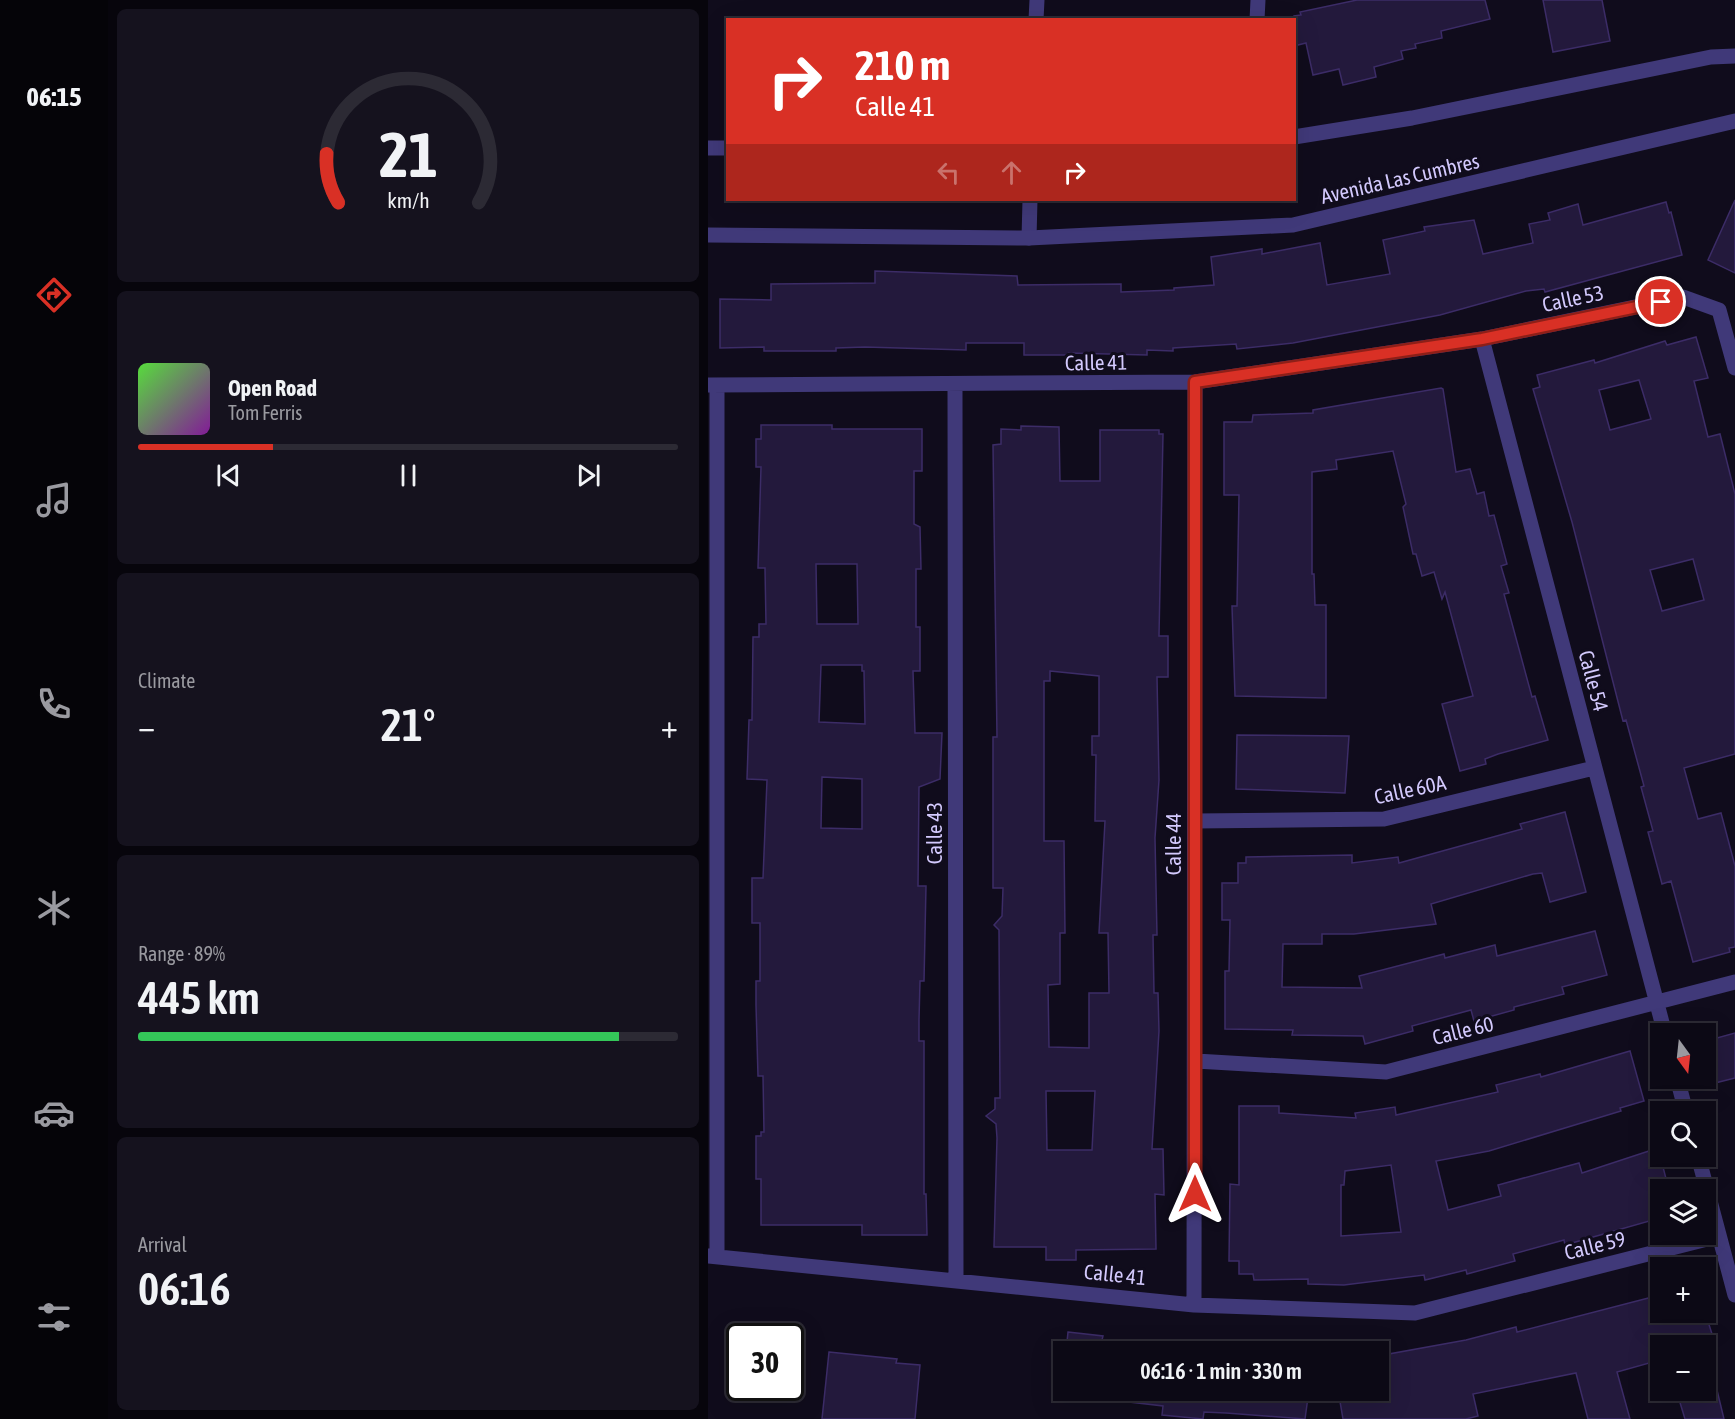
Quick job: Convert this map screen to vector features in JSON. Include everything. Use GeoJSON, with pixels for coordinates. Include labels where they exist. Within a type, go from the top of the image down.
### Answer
{"type":"FeatureCollection","features":[{"type":"Feature","properties":{"kind":"street"},"geometry":{"type":"LineString","coordinates":[[1036,18],[1037,0]]}},
{"type":"Feature","properties":{"kind":"street"},"geometry":{"type":"LineString","coordinates":[[1257,18],[1258,0]]}},
{"type":"Feature","properties":{"kind":"street"},"geometry":{"type":"LineString","coordinates":[[1296,137],[1412,118],[1711,57],[1735,56]]}},
{"type":"Feature","properties":{"kind":"street","name":"Avenida Las Cumbres"},"geometry":{"type":"LineString","coordinates":[[708,235],[1029,238],[1293,225],[1735,121]]}},
{"type":"Feature","properties":{"kind":"street"},"geometry":{"type":"LineString","coordinates":[[708,148],[726,148]]}},
{"type":"Feature","properties":{"kind":"street"},"geometry":{"type":"LineString","coordinates":[[1029,238],[1030,201]]}},
{"type":"Feature","properties":{"kind":"street","name":"Calle 53"},"geometry":{"type":"LineString","coordinates":[[1482,339],[1683,297],[1719,310],[1735,368]]}},
{"type":"Feature","properties":{"kind":"street","name":"Calle 41"},"geometry":{"type":"LineString","coordinates":[[712,385],[955,386],[1195,382],[1482,339]]}},
{"type":"Feature","properties":{"kind":"street","name":"Calle 54"},"geometry":{"type":"LineString","coordinates":[[1482,339],[1662,1023]]}},
{"type":"Feature","properties":{"kind":"street","name":"Calle 44"},"geometry":{"type":"LineString","coordinates":[[1194,1305],[1195,382]]}},
{"type":"Feature","properties":{"kind":"street"},"geometry":{"type":"LineString","coordinates":[[712,385],[713,1256]]}},
{"type":"Feature","properties":{"kind":"street","name":"Calle 43"},"geometry":{"type":"LineString","coordinates":[[955,386],[956,1281]]}},
{"type":"Feature","properties":{"kind":"street","name":"Calle 60A"},"geometry":{"type":"LineString","coordinates":[[1195,821],[1384,819],[1594,768]]}},
{"type":"Feature","properties":{"kind":"street","name":"Calle 60"},"geometry":{"type":"LineString","coordinates":[[1196,1061],[1386,1072],[1735,982]]}},
{"type":"Feature","properties":{"kind":"street"},"geometry":{"type":"LineString","coordinates":[[1701,1167],[1735,1295]]}},
{"type":"Feature","properties":{"kind":"street","name":"Calle 59"},"geometry":{"type":"LineString","coordinates":[[1515,1288],[1719,1236]]}},
{"type":"Feature","properties":{"kind":"street","name":"Calle 41"},"geometry":{"type":"LineString","coordinates":[[713,1256],[1194,1305],[1414,1313],[1515,1288]]}},
{"type":"Feature","properties":{"kind":"building"},"geometry":{"type":"Polygon","coordinates":[[[1357,0],[1485,0],[1490,19],[1441,31],[1442,38],[1415,44],[1416,48],[1401,51],[1403,59],[1374,67],[1376,77],[1343,85],[1339,69],[1313,75],[1306,43],[1296,46],[1296,18],[1294,16],[1301,15],[1300,12],[1357,0]]]}},
{"type":"Feature","properties":{"kind":"building"},"geometry":{"type":"Polygon","coordinates":[[[1543,0],[1602,0],[1610,41],[1553,52],[1543,0]]]}},
{"type":"Feature","properties":{"kind":"building"},"geometry":{"type":"Polygon","coordinates":[[[1735,200],[1735,273],[1708,260],[1735,200]]]}},
{"type":"Feature","properties":{"kind":"building"},"geometry":{"type":"Polygon","coordinates":[[[1666,202],[1669,213],[1671,212],[1682,255],[1545,292],[1544,289],[1526,291],[1440,315],[1293,343],[1237,349],[1236,344],[1173,348],[1173,351],[1147,350],[1147,355],[1069,353],[1069,355],[1024,355],[1024,343],[966,343],[966,350],[865,347],[836,348],[836,351],[764,351],[764,347],[720,348],[720,299],[771,300],[771,284],[875,283],[875,271],[1017,276],[1018,285],[1121,284],[1121,292],[1174,290],[1174,288],[1214,285],[1211,257],[1262,249],[1262,254],[1320,243],[1327,285],[1390,274],[1383,240],[1425,231],[1424,227],[1474,220],[1483,254],[1533,243],[1529,224],[1550,220],[1548,213],[1578,204],[1583,225],[1666,202]]]}},
{"type":"Feature","properties":{"kind":"building"},"geometry":{"type":"Polygon","coordinates":[[[1696,337],[1708,378],[1694,381],[1708,437],[1720,434],[1735,494],[1735,754],[1684,768],[1698,819],[1721,813],[1735,866],[1735,947],[1729,948],[1730,952],[1693,962],[1671,881],[1662,884],[1648,832],[1653,831],[1641,787],[1644,786],[1626,720],[1623,721],[1572,522],[1533,389],[1540,387],[1537,375],[1594,360],[1595,363],[1665,341],[1667,345],[1696,337]],[[1639,380],[1599,390],[1610,430],[1651,419],[1639,380]],[[1693,559],[1650,570],[1662,611],[1704,600],[1693,559]]]}},
{"type":"Feature","properties":{"kind":"building"},"geometry":{"type":"Polygon","coordinates":[[[1441,388],[1456,472],[1470,469],[1477,494],[1484,492],[1489,516],[1494,515],[1507,564],[1501,566],[1509,593],[1504,594],[1532,697],[1535,696],[1548,740],[1498,754],[1485,759],[1486,764],[1460,771],[1442,704],[1473,696],[1445,592],[1442,599],[1434,572],[1422,576],[1416,554],[1413,554],[1403,507],[1406,504],[1393,451],[1336,460],[1337,469],[1312,472],[1312,574],[1314,574],[1315,605],[1326,605],[1326,698],[1235,696],[1232,606],[1237,606],[1239,495],[1224,495],[1224,422],[1252,422],[1253,415],[1313,413],[1313,410],[1441,388]]]}},
{"type":"Feature","properties":{"kind":"building"},"geometry":{"type":"Polygon","coordinates":[[[761,425],[832,425],[832,429],[922,429],[922,471],[914,471],[914,524],[920,527],[921,569],[916,569],[916,627],[920,627],[920,671],[913,671],[915,733],[942,733],[940,779],[919,787],[918,886],[926,886],[924,981],[920,981],[919,1041],[924,1041],[924,1194],[926,1194],[927,1235],[862,1235],[862,1225],[761,1225],[761,1179],[756,1179],[756,1136],[761,1136],[761,1132],[764,1132],[763,1076],[758,1076],[756,1005],[756,981],[760,981],[760,923],[752,923],[752,878],[763,878],[767,780],[747,779],[749,720],[752,720],[753,637],[759,637],[759,624],[766,624],[765,568],[758,568],[761,467],[756,467],[756,439],[761,439],[761,425]],[[816,564],[817,624],[858,624],[857,564],[816,564]],[[821,665],[819,722],[865,724],[862,665],[821,665]],[[822,777],[821,828],[862,829],[862,779],[822,777]]]}},
{"type":"Feature","properties":{"kind":"building"},"geometry":{"type":"Polygon","coordinates":[[[1021,426],[1059,427],[1060,481],[1100,481],[1100,430],[1159,430],[1159,434],[1163,434],[1159,636],[1168,636],[1168,677],[1157,677],[1159,780],[1155,838],[1157,935],[1153,935],[1154,993],[1158,993],[1159,1031],[1152,1149],[1163,1149],[1164,1195],[1155,1194],[1156,1249],[1076,1250],[1076,1260],[1046,1260],[1046,1247],[994,1247],[997,1138],[996,1124],[986,1116],[995,1109],[995,1098],[1000,1098],[999,930],[994,925],[1002,916],[1003,888],[993,888],[993,737],[997,737],[993,445],[1001,444],[1001,429],[1021,430],[1021,426]],[[1050,671],[1050,681],[1044,681],[1044,841],[1064,841],[1065,933],[1060,933],[1060,984],[1048,985],[1049,1047],[1089,1048],[1089,993],[1109,993],[1108,933],[1099,933],[1105,821],[1095,821],[1096,755],[1092,755],[1092,736],[1099,736],[1099,676],[1050,671]],[[1046,1091],[1047,1150],[1092,1150],[1095,1091],[1046,1091]]]}},
{"type":"Feature","properties":{"kind":"building"},"geometry":{"type":"Polygon","coordinates":[[[1237,735],[1349,736],[1345,793],[1236,789],[1237,735]]]}},
{"type":"Feature","properties":{"kind":"building"},"geometry":{"type":"Polygon","coordinates":[[[1565,812],[1586,892],[1550,902],[1542,873],[1533,874],[1431,904],[1436,924],[1354,934],[1322,934],[1322,944],[1283,944],[1282,987],[1362,988],[1359,976],[1444,954],[1445,958],[1495,945],[1497,956],[1595,931],[1607,975],[1562,987],[1564,994],[1514,1007],[1514,1010],[1474,1021],[1471,1010],[1412,1026],[1413,1031],[1365,1044],[1363,1036],[1292,1035],[1293,1030],[1225,1029],[1225,971],[1229,971],[1230,920],[1222,920],[1222,883],[1238,883],[1238,863],[1246,863],[1246,857],[1352,855],[1352,863],[1398,857],[1399,863],[1522,829],[1520,824],[1565,812]]]}},
{"type":"Feature","properties":{"kind":"building"},"geometry":{"type":"Polygon","coordinates":[[[1735,1033],[1735,1078],[1716,1083],[1716,1038],[1735,1033]]]}},
{"type":"Feature","properties":{"kind":"building"},"geometry":{"type":"Polygon","coordinates":[[[1630,1051],[1644,1101],[1620,1108],[1621,1111],[1489,1151],[1436,1161],[1448,1210],[1501,1196],[1498,1185],[1579,1163],[1582,1173],[1650,1151],[1650,1167],[1663,1167],[1666,1179],[1650,1179],[1650,1221],[1565,1245],[1564,1240],[1513,1254],[1515,1261],[1467,1274],[1466,1270],[1425,1280],[1424,1275],[1344,1285],[1308,1284],[1308,1279],[1254,1280],[1253,1274],[1239,1274],[1239,1261],[1229,1261],[1230,1184],[1239,1185],[1239,1106],[1279,1106],[1279,1113],[1356,1118],[1355,1113],[1395,1107],[1396,1115],[1498,1092],[1496,1085],[1540,1074],[1541,1077],[1630,1051]],[[1391,1165],[1345,1171],[1344,1185],[1341,1185],[1341,1236],[1401,1232],[1391,1165]]]}},
{"type":"Feature","properties":{"kind":"building"},"geometry":{"type":"Polygon","coordinates":[[[1650,1298],[1650,1323],[1708,1323],[1712,1334],[1650,1335],[1650,1363],[1617,1372],[1630,1419],[1588,1419],[1576,1373],[1473,1394],[1478,1416],[1466,1419],[1343,1419],[1340,1401],[1389,1401],[1389,1354],[1466,1340],[1516,1327],[1517,1332],[1650,1298]]]}},
{"type":"Feature","properties":{"kind":"building"},"geometry":{"type":"Polygon","coordinates":[[[1068,1332],[1103,1336],[1102,1340],[1105,1341],[1067,1341],[1068,1332]]]}},
{"type":"Feature","properties":{"kind":"building"},"geometry":{"type":"Polygon","coordinates":[[[829,1352],[897,1359],[896,1363],[920,1365],[915,1419],[822,1419],[829,1352]]]}},
{"type":"Feature","properties":{"kind":"building"},"geometry":{"type":"Polygon","coordinates":[[[1716,1386],[1724,1419],[1685,1419],[1680,1401],[1716,1401],[1716,1386]]]}},
{"type":"Feature","properties":{"kind":"building"},"geometry":{"type":"Polygon","coordinates":[[[1120,1401],[1307,1401],[1305,1419],[1204,1412],[1203,1419],[1162,1415],[1163,1406],[1120,1401]]]}},
{"type":"Feature","properties":{"kind":"route"},"geometry":{"type":"LineString","coordinates":[[1195,1194],[1195,382],[1482,339],[1661,302]]}}]}
